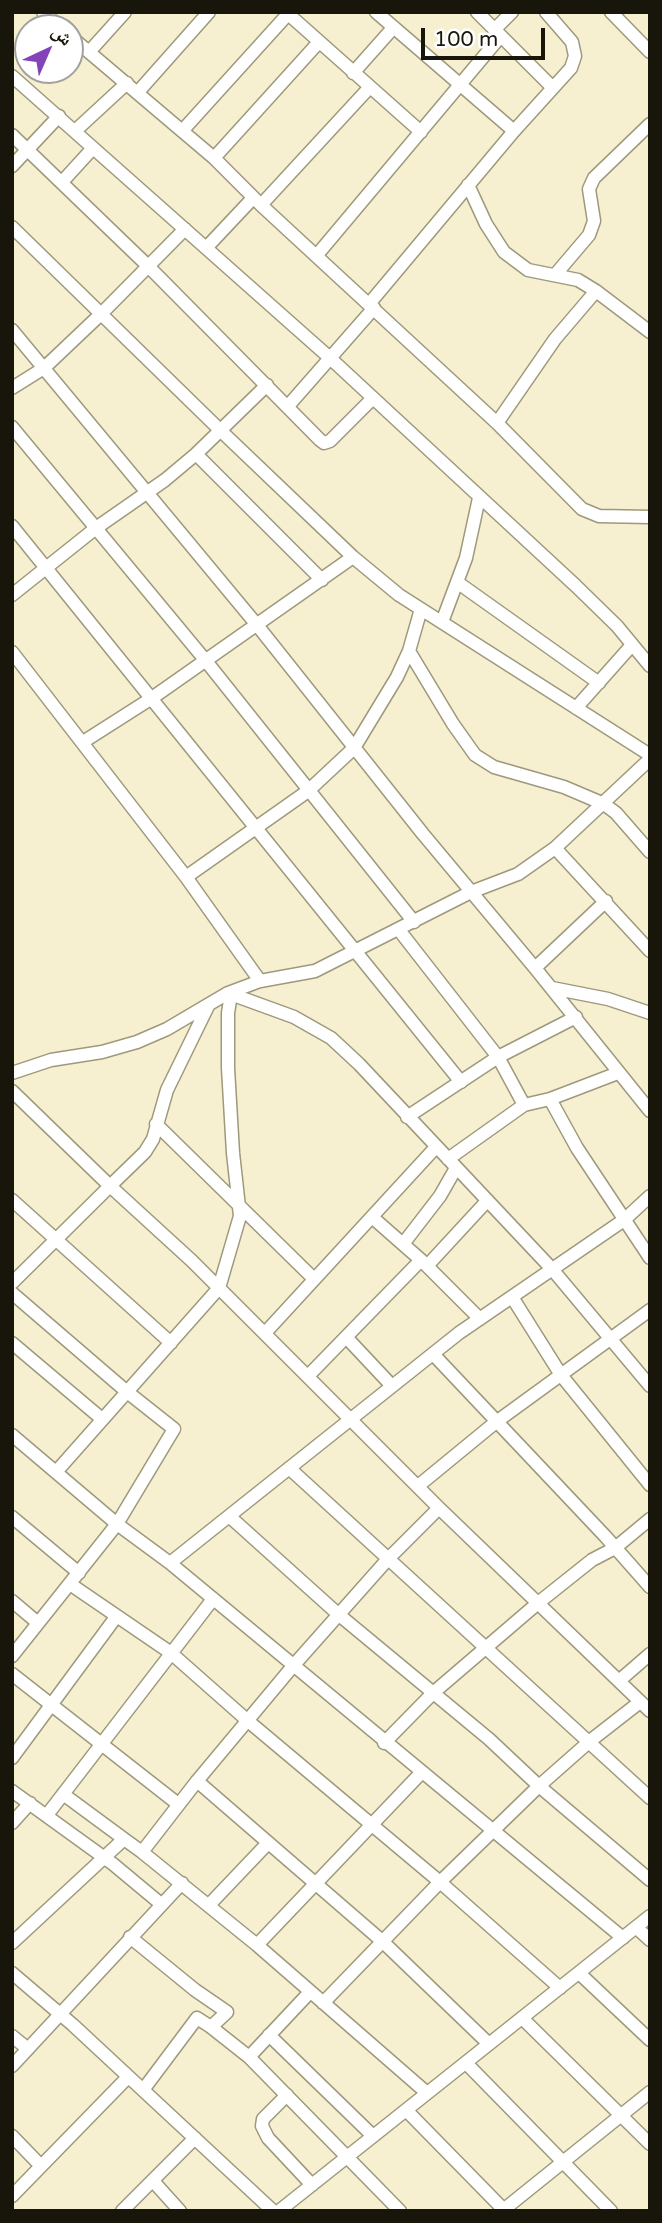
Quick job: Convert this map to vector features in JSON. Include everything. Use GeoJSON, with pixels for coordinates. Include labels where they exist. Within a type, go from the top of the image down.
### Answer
{"type":"FeatureCollection","features":[{"type":"Feature","properties":{"kind":"street"},"geometry":{"type":"LineString","coordinates":[[89,52],[125,12]]}},
{"type":"Feature","properties":{"kind":"street"},"geometry":{"type":"LineString","coordinates":[[138,92],[209,12]]}},
{"type":"Feature","properties":{"kind":"street"},"geometry":{"type":"LineString","coordinates":[[376,12],[514,131]]}},
{"type":"Feature","properties":{"kind":"street"},"geometry":{"type":"LineString","coordinates":[[477,12],[553,88]]}},
{"type":"Feature","properties":{"kind":"street"},"geometry":{"type":"LineString","coordinates":[[317,255],[461,84],[512,12]]}},
{"type":"Feature","properties":{"kind":"street"},"geometry":{"type":"LineString","coordinates":[[288,406],[330,358],[468,185],[571,68],[575,56],[572,42],[546,12]]}},
{"type":"Feature","properties":{"kind":"street"},"geometry":{"type":"LineString","coordinates":[[611,12],[650,52]]}},
{"type":"Feature","properties":{"kind":"street"},"geometry":{"type":"LineString","coordinates":[[183,130],[287,13],[421,132]]}},
{"type":"Feature","properties":{"kind":"street"},"geometry":{"type":"LineString","coordinates":[[353,74],[393,28]]}},
{"type":"Feature","properties":{"kind":"street"},"geometry":{"type":"LineString","coordinates":[[214,158],[319,42]]}},
{"type":"Feature","properties":{"kind":"street"},"geometry":{"type":"LineString","coordinates":[[84,48],[214,158],[497,423],[582,509],[599,516],[650,517]]}},
{"type":"Feature","properties":{"kind":"street"},"geometry":{"type":"LineString","coordinates":[[12,76],[330,358],[576,586],[617,626],[650,666]]}},
{"type":"Feature","properties":{"kind":"street"},"geometry":{"type":"LineString","coordinates":[[75,131],[127,83]]}},
{"type":"Feature","properties":{"kind":"street"},"geometry":{"type":"LineString","coordinates":[[206,248],[257,201],[369,88]]}},
{"type":"Feature","properties":{"kind":"street"},"geometry":{"type":"LineString","coordinates":[[12,166],[59,116]]}},
{"type":"Feature","properties":{"kind":"street"},"geometry":{"type":"LineString","coordinates":[[555,275],[589,235],[594,221],[589,188],[594,178],[650,124]]}},
{"type":"Feature","properties":{"kind":"street"},"geometry":{"type":"LineString","coordinates":[[12,135],[148,266],[324,443],[330,441],[373,398]]}},
{"type":"Feature","properties":{"kind":"street"},"geometry":{"type":"LineString","coordinates":[[62,182],[93,148]]}},
{"type":"Feature","properties":{"kind":"street"},"geometry":{"type":"LineString","coordinates":[[468,185],[485,224],[504,251],[528,270],[578,280],[650,332]]}},
{"type":"Feature","properties":{"kind":"street"},"geometry":{"type":"LineString","coordinates":[[12,227],[353,557],[399,595],[650,757],[604,804],[555,848],[518,874],[471,892],[315,971],[260,981],[229,994],[138,1042],[102,1052],[51,1060],[12,1073]]}},
{"type":"Feature","properties":{"kind":"street"},"geometry":{"type":"LineString","coordinates":[[12,388],[44,368],[184,229]]}},
{"type":"Feature","properties":{"kind":"street"},"geometry":{"type":"LineString","coordinates":[[497,423],[555,339],[596,291]]}},
{"type":"Feature","properties":{"kind":"street"},"geometry":{"type":"LineString","coordinates":[[12,330],[257,625],[650,1111]]}},
{"type":"Feature","properties":{"kind":"street"},"geometry":{"type":"LineString","coordinates":[[12,595],[196,454],[267,385]]}},
{"type":"Feature","properties":{"kind":"street"},"geometry":{"type":"LineString","coordinates":[[12,427],[206,661],[414,922]]}},
{"type":"Feature","properties":{"kind":"street"},"geometry":{"type":"LineString","coordinates":[[196,454],[322,580]]}},
{"type":"Feature","properties":{"kind":"street"},"geometry":{"type":"LineString","coordinates":[[442,622],[466,558],[479,498]]}},
{"type":"Feature","properties":{"kind":"street"},"geometry":{"type":"LineString","coordinates":[[12,526],[461,1082]]}},
{"type":"Feature","properties":{"kind":"street"},"geometry":{"type":"LineString","coordinates":[[83,742],[206,661],[353,557]]}},
{"type":"Feature","properties":{"kind":"street"},"geometry":{"type":"LineString","coordinates":[[457,582],[599,683]]}},
{"type":"Feature","properties":{"kind":"street"},"geometry":{"type":"LineString","coordinates":[[186,877],[308,791],[354,748],[397,677],[409,652],[421,609]]}},
{"type":"Feature","properties":{"kind":"street"},"geometry":{"type":"LineString","coordinates":[[576,708],[632,645]]}},
{"type":"Feature","properties":{"kind":"street"},"geometry":{"type":"LineString","coordinates":[[12,652],[186,877],[260,981]]}},
{"type":"Feature","properties":{"kind":"street"},"geometry":{"type":"LineString","coordinates":[[409,652],[475,755],[494,767],[564,787],[604,804],[616,813],[650,852]]}},
{"type":"Feature","properties":{"kind":"street"},"geometry":{"type":"LineString","coordinates":[[555,848],[650,951]]}},
{"type":"Feature","properties":{"kind":"street"},"geometry":{"type":"LineString","coordinates":[[536,968],[606,901]]}},
{"type":"Feature","properties":{"kind":"street"},"geometry":{"type":"LineString","coordinates":[[399,930],[498,1057],[524,1105]]}},
{"type":"Feature","properties":{"kind":"street"},"geometry":{"type":"LineString","coordinates":[[552,988],[608,999],[650,1013]]}},
{"type":"Feature","properties":{"kind":"street"},"geometry":{"type":"LineString","coordinates":[[229,994],[295,1017],[331,1038],[359,1064],[552,1269],[650,1386]]}},
{"type":"Feature","properties":{"kind":"street"},"geometry":{"type":"LineString","coordinates":[[56,1472],[219,1289],[237,1230],[240,1205],[233,1153],[228,1068],[229,994]]}},
{"type":"Feature","properties":{"kind":"street"},"geometry":{"type":"LineString","coordinates":[[12,1283],[145,1152],[153,1139],[167,1090],[209,1004]]}},
{"type":"Feature","properties":{"kind":"street"},"geometry":{"type":"LineString","coordinates":[[407,1117],[498,1057],[576,1017]]}},
{"type":"Feature","properties":{"kind":"street"},"geometry":{"type":"LineString","coordinates":[[403,1244],[439,1196],[452,1164],[524,1105],[550,1099],[618,1073]]}},
{"type":"Feature","properties":{"kind":"street"},"geometry":{"type":"LineString","coordinates":[[12,1091],[265,1332],[439,1508],[645,1706],[590,1741],[539,1786],[440,1882],[323,2003]]}},
{"type":"Feature","properties":{"kind":"street"},"geometry":{"type":"LineString","coordinates":[[550,1099],[577,1148],[650,1258]]}},
{"type":"Feature","properties":{"kind":"street"},"geometry":{"type":"LineString","coordinates":[[156,1124],[314,1279]]}},
{"type":"Feature","properties":{"kind":"street"},"geometry":{"type":"LineString","coordinates":[[265,1332],[436,1147]]}},
{"type":"Feature","properties":{"kind":"street"},"geometry":{"type":"LineString","coordinates":[[170,1563],[433,1354],[624,1220],[650,1196]]}},
{"type":"Feature","properties":{"kind":"street"},"geometry":{"type":"LineString","coordinates":[[12,1200],[171,1343]]}},
{"type":"Feature","properties":{"kind":"street"},"geometry":{"type":"LineString","coordinates":[[308,1376],[487,1201]]}},
{"type":"Feature","properties":{"kind":"street"},"geometry":{"type":"LineString","coordinates":[[372,1217],[424,1263],[480,1319]]}},
{"type":"Feature","properties":{"kind":"street"},"geometry":{"type":"LineString","coordinates":[[12,1293],[174,1429],[117,1524],[12,1656]]}},
{"type":"Feature","properties":{"kind":"street"},"geometry":{"type":"LineString","coordinates":[[512,1297],[561,1375],[650,1485]]}},
{"type":"Feature","properties":{"kind":"street"},"geometry":{"type":"LineString","coordinates":[[418,1486],[496,1422],[650,1310]]}},
{"type":"Feature","properties":{"kind":"street"},"geometry":{"type":"LineString","coordinates":[[346,1337],[392,1386]]}},
{"type":"Feature","properties":{"kind":"street"},"geometry":{"type":"LineString","coordinates":[[12,1343],[102,1419]]}},
{"type":"Feature","properties":{"kind":"street"},"geometry":{"type":"LineString","coordinates":[[433,1354],[650,1587]]}},
{"type":"Feature","properties":{"kind":"street"},"geometry":{"type":"LineString","coordinates":[[12,1435],[624,1938]]}},
{"type":"Feature","properties":{"kind":"street"},"geometry":{"type":"LineString","coordinates":[[289,1468],[488,1647],[650,1798]]}},
{"type":"Feature","properties":{"kind":"street"},"geometry":{"type":"LineString","coordinates":[[142,1852],[197,1780],[293,1666],[388,1559],[439,1508]]}},
{"type":"Feature","properties":{"kind":"street"},"geometry":{"type":"LineString","coordinates":[[229,1516],[338,1614],[650,1880]]}},
{"type":"Feature","properties":{"kind":"street"},"geometry":{"type":"LineString","coordinates":[[12,1517],[79,1573]]}},
{"type":"Feature","properties":{"kind":"street"},"geometry":{"type":"LineString","coordinates":[[384,1742],[433,1693],[538,1603],[592,1560],[615,1548],[650,1519]]}},
{"type":"Feature","properties":{"kind":"street"},"geometry":{"type":"LineString","coordinates":[[70,1584],[171,1653],[560,1988]]}},
{"type":"Feature","properties":{"kind":"street"},"geometry":{"type":"LineString","coordinates":[[47,1815],[213,1599]]}},
{"type":"Feature","properties":{"kind":"street"},"geometry":{"type":"LineString","coordinates":[[12,1601],[38,1623]]}},
{"type":"Feature","properties":{"kind":"street"},"geometry":{"type":"LineString","coordinates":[[12,1758],[116,1617]]}},
{"type":"Feature","properties":{"kind":"street"},"geometry":{"type":"LineString","coordinates":[[620,1680],[650,1654]]}},
{"type":"Feature","properties":{"kind":"street"},"geometry":{"type":"LineString","coordinates":[[12,1674],[178,1804]]}},
{"type":"Feature","properties":{"kind":"street"},"geometry":{"type":"LineString","coordinates":[[257,1945],[421,1773]]}},
{"type":"Feature","properties":{"kind":"street"},"geometry":{"type":"LineString","coordinates":[[197,1780],[382,1941],[489,2044]]}},
{"type":"Feature","properties":{"kind":"street"},"geometry":{"type":"LineString","coordinates":[[12,1791],[104,1857],[161,1905]]}},
{"type":"Feature","properties":{"kind":"street"},"geometry":{"type":"LineString","coordinates":[[63,1794],[209,1905],[427,2093]]}},
{"type":"Feature","properties":{"kind":"street"},"geometry":{"type":"LineString","coordinates":[[12,1823],[30,1803]]}},
{"type":"Feature","properties":{"kind":"street"},"geometry":{"type":"LineString","coordinates":[[12,1944],[124,1839]]}},
{"type":"Feature","properties":{"kind":"street"},"geometry":{"type":"LineString","coordinates":[[209,1905],[268,1843]]}},
{"type":"Feature","properties":{"kind":"street"},"geometry":{"type":"LineString","coordinates":[[12,2066],[182,1883]]}},
{"type":"Feature","properties":{"kind":"street"},"geometry":{"type":"LineString","coordinates":[[289,2208],[312,2185],[650,1916]]}},
{"type":"Feature","properties":{"kind":"street"},"geometry":{"type":"LineString","coordinates":[[637,1928],[650,1940]]}},
{"type":"Feature","properties":{"kind":"street"},"geometry":{"type":"LineString","coordinates":[[130,1937],[195,1990],[227,2012],[211,2027]]}},
{"type":"Feature","properties":{"kind":"street"},"geometry":{"type":"LineString","coordinates":[[12,1973],[273,2211]]}},
{"type":"Feature","properties":{"kind":"street"},"geometry":{"type":"LineString","coordinates":[[579,1973],[650,2040]]}},
{"type":"Feature","properties":{"kind":"street"},"geometry":{"type":"LineString","coordinates":[[249,2057],[310,1992]]}},
{"type":"Feature","properties":{"kind":"street"},"geometry":{"type":"LineString","coordinates":[[143,2090],[197,2018],[249,2057],[400,2211]]}},
{"type":"Feature","properties":{"kind":"street"},"geometry":{"type":"LineString","coordinates":[[522,2018],[650,2144]]}},
{"type":"Feature","properties":{"kind":"street"},"geometry":{"type":"LineString","coordinates":[[269,2035],[373,2136]]}},
{"type":"Feature","properties":{"kind":"street"},"geometry":{"type":"LineString","coordinates":[[12,2036],[28,2049]]}},
{"type":"Feature","properties":{"kind":"street"},"geometry":{"type":"LineString","coordinates":[[466,2063],[611,2211]]}},
{"type":"Feature","properties":{"kind":"street"},"geometry":{"type":"LineString","coordinates":[[12,2196],[128,2077]]}},
{"type":"Feature","properties":{"kind":"street"},"geometry":{"type":"LineString","coordinates":[[406,2110],[503,2210],[650,2092]]}},
{"type":"Feature","properties":{"kind":"street"},"geometry":{"type":"LineString","coordinates":[[287,2095],[263,2119],[262,2126],[268,2138],[312,2185]]}},
{"type":"Feature","properties":{"kind":"street"},"geometry":{"type":"LineString","coordinates":[[12,2136],[41,2166]]}},
{"type":"Feature","properties":{"kind":"street"},"geometry":{"type":"LineString","coordinates":[[122,2211],[194,2138]]}},
{"type":"Feature","properties":{"kind":"street"},"geometry":{"type":"LineString","coordinates":[[153,2181],[180,2211]]}}]}
